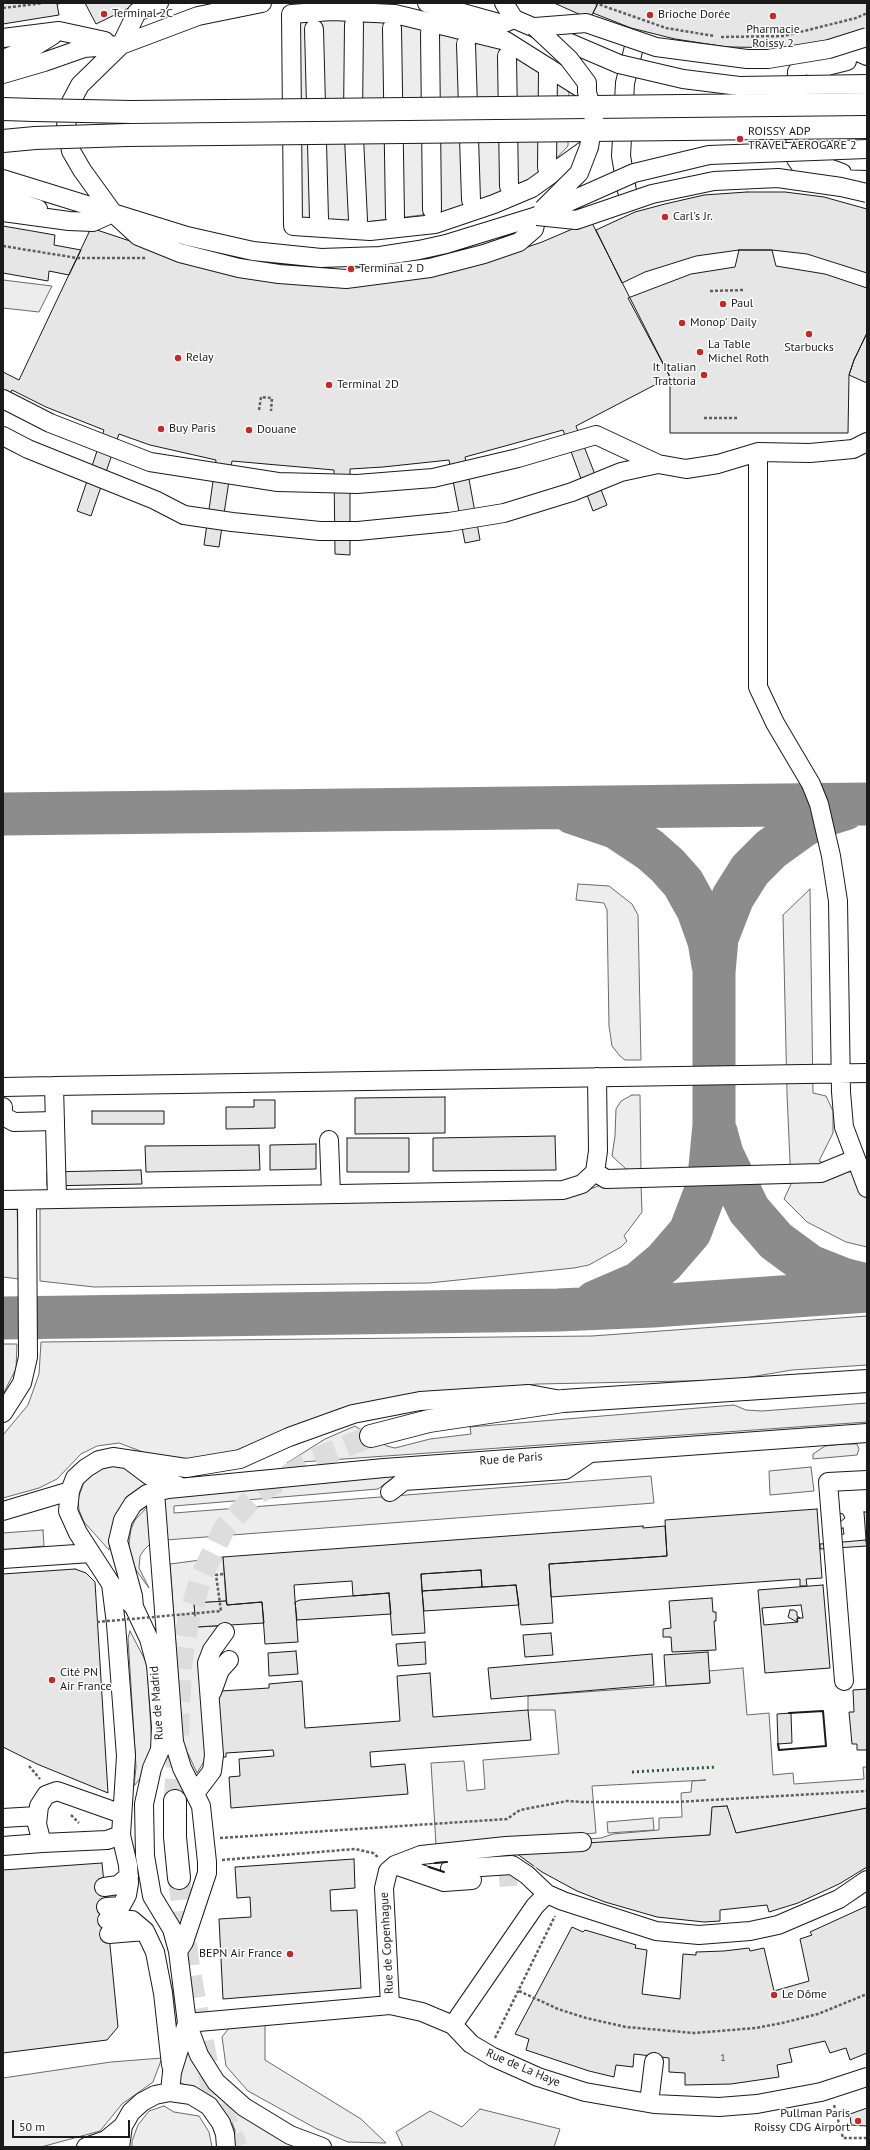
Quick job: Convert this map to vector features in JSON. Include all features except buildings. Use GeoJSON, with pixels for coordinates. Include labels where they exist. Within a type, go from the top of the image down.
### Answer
{"type":"FeatureCollection","features":[{"type":"Feature","properties":{"kind":"main road"},"geometry":{"type":"LineString","coordinates":[[3,109],[148,112],[865,115]]}},
{"type":"Feature","properties":{"kind":"main road"},"geometry":{"type":"LineString","coordinates":[[3,141],[35,138],[127,135],[865,115]]}},
{"type":"Feature","properties":{"kind":"main road"},"geometry":{"type":"LineString","coordinates":[[371,1436],[429,1421],[563,1400],[867,1380]]}},
{"type":"Feature","properties":{"kind":"main road"},"geometry":{"type":"LineString","coordinates":[[176,1801],[175,1837],[179,1878]]}},
{"type":"Feature","properties":{"kind":"street"},"geometry":{"type":"LineString","coordinates":[[159,3],[137,12],[121,45],[80,85],[71,102],[66,126],[71,151],[82,170],[114,213],[138,236],[180,253],[239,268],[279,274],[346,279],[424,269],[484,254],[519,242],[534,229],[537,216],[579,173],[589,147],[594,119],[587,92],[587,83],[569,59],[535,27]]}},
{"type":"Feature","properties":{"kind":"street"},"geometry":{"type":"LineString","coordinates":[[3,74],[84,48],[121,45],[198,16],[262,3]]}},
{"type":"Feature","properties":{"kind":"street"},"geometry":{"type":"LineString","coordinates":[[427,3],[502,24],[514,19]]}},
{"type":"Feature","properties":{"kind":"street"},"geometry":{"type":"LineString","coordinates":[[504,3],[514,19],[619,64],[683,79],[739,86],[867,84]]}},
{"type":"Feature","properties":{"kind":"street"},"geometry":{"type":"LineString","coordinates":[[587,92],[506,41],[395,14],[332,11],[291,14],[293,226],[370,231],[435,224],[494,204],[532,188],[589,147]]}},
{"type":"Feature","properties":{"kind":"street"},"geometry":{"type":"LineString","coordinates":[[535,27],[586,23],[656,47],[747,59],[768,59],[829,49],[867,37]]}},
{"type":"Feature","properties":{"kind":"street"},"geometry":{"type":"LineString","coordinates":[[354,24],[353,117],[358,220]]}},
{"type":"Feature","properties":{"kind":"street"},"geometry":{"type":"LineString","coordinates":[[392,28],[395,216]]}},
{"type":"Feature","properties":{"kind":"street"},"geometry":{"type":"LineString","coordinates":[[314,29],[315,117],[319,219]]}},
{"type":"Feature","properties":{"kind":"street"},"geometry":{"type":"LineString","coordinates":[[3,38],[58,31],[121,45]]}},
{"type":"Feature","properties":{"kind":"street"},"geometry":{"type":"LineString","coordinates":[[3,59],[32,48],[58,31]]}},
{"type":"Feature","properties":{"kind":"street"},"geometry":{"type":"LineString","coordinates":[[430,33],[432,210]]}},
{"type":"Feature","properties":{"kind":"street"},"geometry":{"type":"LineString","coordinates":[[466,44],[467,117],[471,200]]}},
{"type":"Feature","properties":{"kind":"street"},"geometry":{"type":"LineString","coordinates":[[627,191],[621,156],[625,83],[634,48]]}},
{"type":"Feature","properties":{"kind":"street"},"geometry":{"type":"LineString","coordinates":[[864,53],[827,66],[816,75],[816,90],[821,98],[840,110],[865,115]]}},
{"type":"Feature","properties":{"kind":"street"},"geometry":{"type":"LineString","coordinates":[[864,53],[806,60],[797,72],[796,158],[803,169],[818,176],[865,184]]}},
{"type":"Feature","properties":{"kind":"street"},"geometry":{"type":"LineString","coordinates":[[507,56],[509,186]]}},
{"type":"Feature","properties":{"kind":"street"},"geometry":{"type":"LineString","coordinates":[[547,168],[548,72]]}},
{"type":"Feature","properties":{"kind":"street"},"geometry":{"type":"LineString","coordinates":[[865,115],[831,124],[816,133],[813,144],[815,157],[823,166],[865,184]]}},
{"type":"Feature","properties":{"kind":"street"},"geometry":{"type":"LineString","coordinates":[[292,118],[624,116]]}},
{"type":"Feature","properties":{"kind":"street"},"geometry":{"type":"LineString","coordinates":[[292,138],[622,136]]}},
{"type":"Feature","properties":{"kind":"street"},"geometry":{"type":"LineString","coordinates":[[537,216],[634,173],[709,154],[867,149]]}},
{"type":"Feature","properties":{"kind":"street"},"geometry":{"type":"LineString","coordinates":[[537,216],[576,220],[652,194],[714,180],[778,178],[841,187],[865,184]]}},
{"type":"Feature","properties":{"kind":"street"},"geometry":{"type":"LineString","coordinates":[[3,179],[114,213]]}},
{"type":"Feature","properties":{"kind":"street"},"geometry":{"type":"LineString","coordinates":[[3,197],[69,221]]}},
{"type":"Feature","properties":{"kind":"street"},"geometry":{"type":"LineString","coordinates":[[3,212],[69,221],[93,222],[114,213]]}},
{"type":"Feature","properties":{"kind":"street"},"geometry":{"type":"LineString","coordinates":[[3,399],[50,423],[150,462],[278,482],[357,484],[433,478],[518,458],[596,435],[658,464],[686,469],[718,464],[758,452],[810,453],[853,449],[867,442]]}},
{"type":"Feature","properties":{"kind":"street"},"geometry":{"type":"LineString","coordinates":[[3,436],[28,449],[154,500],[184,515],[232,522],[320,531],[358,531],[434,524],[504,513],[572,492],[621,472],[658,464]]}},
{"type":"Feature","properties":{"kind":"street"},"geometry":{"type":"LineString","coordinates":[[758,452],[758,687],[775,723],[811,784],[819,804],[831,856],[838,908],[840,1074],[844,1127],[867,1188]]}},
{"type":"Feature","properties":{"kind":"street"},"geometry":{"type":"LineString","coordinates":[[6,1091],[54,1086],[867,1073]]}},
{"type":"Feature","properties":{"kind":"street"},"geometry":{"type":"LineString","coordinates":[[3,1200],[563,1190],[582,1184],[595,1172],[598,1151],[597,1077]]}},
{"type":"Feature","properties":{"kind":"street"},"geometry":{"type":"LineString","coordinates":[[54,1086],[57,1199]]}},
{"type":"Feature","properties":{"kind":"street"},"geometry":{"type":"LineString","coordinates":[[3,1107],[4,1116],[14,1122],[55,1122]]}},
{"type":"Feature","properties":{"kind":"street"},"geometry":{"type":"LineString","coordinates":[[329,1140],[331,1194]]}},
{"type":"Feature","properties":{"kind":"street"},"geometry":{"type":"LineString","coordinates":[[595,1172],[606,1179],[821,1173],[855,1159]]}},
{"type":"Feature","properties":{"kind":"street"},"geometry":{"type":"LineString","coordinates":[[3,1413],[22,1383],[28,1356],[27,1200]]}},
{"type":"Feature","properties":{"kind":"street"},"geometry":{"type":"LineString","coordinates":[[134,1607],[111,1584],[78,1533],[68,1511],[70,1491],[75,1478],[86,1468],[99,1460],[113,1457],[144,1461],[158,1466],[186,1468],[240,1459],[289,1437],[353,1414],[420,1401],[529,1394],[563,1400]]}},
{"type":"Feature","properties":{"kind":"street","name":"Rue de Paris"},"geometry":{"type":"LineString","coordinates":[[155,1492],[183,1487],[384,1468],[867,1433]]}},
{"type":"Feature","properties":{"kind":"street"},"geometry":{"type":"LineString","coordinates":[[390,1492],[404,1481],[565,1470],[591,1453]]}},
{"type":"Feature","properties":{"kind":"street"},"geometry":{"type":"LineString","coordinates":[[129,1460],[150,1476],[183,1487]]}},
{"type":"Feature","properties":{"kind":"street"},"geometry":{"type":"LineString","coordinates":[[844,1681],[828,1482],[867,1480]]}},
{"type":"Feature","properties":{"kind":"street"},"geometry":{"type":"LineString","coordinates":[[3,1511],[70,1491]]}},
{"type":"Feature","properties":{"kind":"street"},"geometry":{"type":"LineString","coordinates":[[155,1492],[174,1742],[182,1768],[196,1792],[201,1806],[207,1862],[207,1873],[202,1891],[184,1942],[178,1951]]}},
{"type":"Feature","properties":{"kind":"street","name":"Rue de Madrid"},"geometry":{"type":"LineString","coordinates":[[155,1492],[147,1494],[133,1504],[123,1520],[118,1541],[133,1596],[134,1607],[149,1639],[156,1665],[161,1727],[160,1750],[152,1768],[144,1804],[145,1856],[152,1896],[172,1929],[178,1951],[187,2023],[172,2072],[170,2092]]}},
{"type":"Feature","properties":{"kind":"street"},"geometry":{"type":"LineString","coordinates":[[3,1559],[91,1553]]}},
{"type":"Feature","properties":{"kind":"street"},"geometry":{"type":"LineString","coordinates":[[106,1909],[127,1895],[128,1876],[122,1824],[126,1756],[116,1624],[111,1584]]}},
{"type":"Feature","properties":{"kind":"street"},"geometry":{"type":"LineString","coordinates":[[196,1792],[212,1771],[214,1755],[211,1695],[207,1663],[212,1650],[225,1632]]}},
{"type":"Feature","properties":{"kind":"street"},"geometry":{"type":"LineString","coordinates":[[211,1695],[220,1670],[229,1660]]}},
{"type":"Feature","properties":{"kind":"street"},"geometry":{"type":"LineString","coordinates":[[42,1843],[37,1824],[38,1806],[46,1795],[57,1792],[122,1824],[145,1856]]}},
{"type":"Feature","properties":{"kind":"street"},"geometry":{"type":"LineString","coordinates":[[3,1818],[37,1816]]}},
{"type":"Feature","properties":{"kind":"street"},"geometry":{"type":"LineString","coordinates":[[3,1846],[107,1840],[122,1824]]}},
{"type":"Feature","properties":{"kind":"street"},"geometry":{"type":"LineString","coordinates":[[392,1868],[421,1856],[506,1846],[582,1842]]}},
{"type":"Feature","properties":{"kind":"street"},"geometry":{"type":"LineString","coordinates":[[450,1869],[512,1865],[527,1874],[555,1897],[656,1931],[699,1935],[726,1933],[778,1925],[839,1899],[867,1880]]}},
{"type":"Feature","properties":{"kind":"street"},"geometry":{"type":"LineString","coordinates":[[392,1868],[444,1882],[499,1878]]}},
{"type":"Feature","properties":{"kind":"street","name":"Rue de Copenhague"},"geometry":{"type":"LineString","coordinates":[[390,2004],[384,1888],[392,1868]]}},
{"type":"Feature","properties":{"kind":"street"},"geometry":{"type":"LineString","coordinates":[[106,1909],[118,1885],[128,1876]]}},
{"type":"Feature","properties":{"kind":"street"},"geometry":{"type":"LineString","coordinates":[[453,2025],[534,1906],[555,1897]]}},
{"type":"Feature","properties":{"kind":"street"},"geometry":{"type":"LineString","coordinates":[[106,1909],[145,1931],[154,1952],[163,1993],[172,2072]]}},
{"type":"Feature","properties":{"kind":"street","name":"Rue de La Haye"},"geometry":{"type":"LineString","coordinates":[[187,2023],[390,2004],[422,2012],[453,2025],[472,2044],[493,2057],[538,2077],[585,2092],[649,2103],[718,2107],[780,2101],[821,2092],[867,2077]]}},
{"type":"Feature","properties":{"kind":"street"},"geometry":{"type":"LineString","coordinates":[[187,2023],[198,2055],[216,2082],[244,2107],[290,2136],[322,2147]]}},
{"type":"Feature","properties":{"kind":"street"},"geometry":{"type":"LineString","coordinates":[[649,2103],[654,2062]]}},
{"type":"Feature","properties":{"kind":"street"},"geometry":{"type":"LineString","coordinates":[[86,2147],[106,2140],[123,2126],[131,2112],[142,2102],[155,2095],[170,2092],[191,2095],[209,2106],[221,2123],[225,2134],[226,2147]]}},
{"type":"Feature","properties":{"kind":"street"},"geometry":{"type":"LineString","coordinates":[[120,2147],[123,2126]]}},
{"type":"Feature","properties":{"kind":"path"},"geometry":{"type":"LineString","coordinates":[[3,8],[43,3]]}},
{"type":"Feature","properties":{"kind":"path"},"geometry":{"type":"LineString","coordinates":[[595,3],[666,28],[721,37],[784,36],[856,18],[867,13]]}},
{"type":"Feature","properties":{"kind":"path"},"geometry":{"type":"LineString","coordinates":[[3,246],[77,258],[146,258]]}},
{"type":"Feature","properties":{"kind":"path"},"geometry":{"type":"LineString","coordinates":[[710,291],[743,290]]}},
{"type":"Feature","properties":{"kind":"path"},"geometry":{"type":"LineString","coordinates":[[259,410],[261,397],[272,398],[271,411]]}},
{"type":"Feature","properties":{"kind":"path"},"geometry":{"type":"LineString","coordinates":[[704,418],[737,418]]}},
{"type":"Feature","properties":{"kind":"path"},"geometry":{"type":"LineString","coordinates":[[97,1622],[221,1611],[216,1575],[224,1574]]}},
{"type":"Feature","properties":{"kind":"path"},"geometry":{"type":"LineString","coordinates":[[205,1838],[507,1819],[520,1810],[567,1801],[676,1802],[867,1791]]}},
{"type":"Feature","properties":{"kind":"path"},"geometry":{"type":"LineString","coordinates":[[207,1862],[355,1849],[373,1854],[392,1868]]}},
{"type":"Feature","properties":{"kind":"path"},"geometry":{"type":"LineString","coordinates":[[496,2035],[519,1991],[555,1897]]}},
{"type":"Feature","properties":{"kind":"path"},"geometry":{"type":"LineString","coordinates":[[519,1991],[546,2004],[586,2018],[626,2027],[694,2033],[756,2028],[782,2023],[818,2014],[867,1994]]}},
{"type":"Feature","properties":{"kind":"path"},"geometry":{"type":"LineString","coordinates":[[821,2092],[832,2101],[843,2138],[867,2138]]}},
{"type":"Feature","properties":{"kind":"shaded area"},"geometry":{"type":"Polygon","coordinates":[[[333,18],[397,20],[515,52],[562,83],[569,93],[568,146],[550,165],[529,180],[502,193],[445,212],[367,222],[299,220],[294,25],[305,20],[333,18]]]}},
{"type":"Feature","properties":{"kind":"shaded area"},"geometry":{"type":"Polygon","coordinates":[[[3,280],[52,286],[39,312],[3,308],[3,280]]]}},
{"type":"Feature","properties":{"kind":"shaded area"},"geometry":{"type":"Polygon","coordinates":[[[578,884],[609,886],[632,904],[638,915],[641,1060],[625,1060],[612,1046],[609,1026],[607,910],[604,903],[576,900],[578,884]]]}},
{"type":"Feature","properties":{"kind":"shaded area"},"geometry":{"type":"Polygon","coordinates":[[[810,889],[813,1093],[826,1096],[833,1111],[833,1133],[819,1161],[848,1172],[867,1171],[867,1247],[846,1242],[807,1222],[784,1199],[791,1184],[787,1094],[783,915],[810,889]]]}},
{"type":"Feature","properties":{"kind":"shaded area"},"geometry":{"type":"Polygon","coordinates":[[[632,1095],[640,1095],[641,1171],[626,1169],[612,1156],[615,1136],[616,1109],[621,1101],[632,1095]]]}},
{"type":"Feature","properties":{"kind":"shaded area"},"geometry":{"type":"Polygon","coordinates":[[[601,1185],[641,1185],[642,1212],[624,1236],[627,1241],[621,1247],[589,1265],[574,1268],[429,1283],[94,1287],[40,1281],[40,1204],[566,1198],[601,1185]]]}},
{"type":"Feature","properties":{"kind":"shaded area"},"geometry":{"type":"Polygon","coordinates":[[[3,1204],[17,1204],[19,1279],[3,1277],[3,1204]]]}},
{"type":"Feature","properties":{"kind":"shaded area"},"geometry":{"type":"Polygon","coordinates":[[[867,1316],[867,1365],[792,1370],[733,1380],[538,1384],[406,1396],[339,1409],[227,1454],[192,1462],[151,1455],[119,1443],[97,1446],[81,1454],[57,1479],[39,1488],[3,1498],[3,1435],[28,1405],[39,1374],[41,1342],[592,1336],[867,1316]]]}},
{"type":"Feature","properties":{"kind":"shaded area"},"geometry":{"type":"Polygon","coordinates":[[[3,1344],[17,1344],[16,1369],[3,1394],[3,1344]]]}},
{"type":"Feature","properties":{"kind":"shaded area"},"geometry":{"type":"Polygon","coordinates":[[[867,1403],[867,1422],[287,1463],[325,1439],[355,1426],[387,1446],[395,1448],[430,1439],[471,1434],[470,1427],[734,1405],[746,1410],[762,1411],[867,1403]]]}},
{"type":"Feature","properties":{"kind":"shaded area"},"geometry":{"type":"Polygon","coordinates":[[[857,1444],[859,1449],[857,1455],[813,1459],[813,1454],[825,1446],[857,1444]]]}},
{"type":"Feature","properties":{"kind":"shaded area"},"geometry":{"type":"Polygon","coordinates":[[[109,1465],[129,1467],[149,1484],[122,1506],[114,1519],[109,1550],[84,1522],[79,1510],[78,1499],[85,1479],[109,1465]]]}},
{"type":"Feature","properties":{"kind":"shaded area"},"geometry":{"type":"Polygon","coordinates":[[[811,1467],[814,1491],[770,1495],[769,1471],[811,1467]]]}},
{"type":"Feature","properties":{"kind":"shaded area"},"geometry":{"type":"Polygon","coordinates":[[[399,1473],[378,1489],[174,1506],[174,1513],[651,1476],[654,1503],[166,1540],[162,1500],[171,1497],[344,1481],[399,1473]]]}},
{"type":"Feature","properties":{"kind":"shaded area"},"geometry":{"type":"Polygon","coordinates":[[[148,1506],[155,1542],[149,1545],[140,1556],[139,1568],[149,1588],[136,1570],[128,1551],[131,1529],[135,1520],[148,1506]]]}},
{"type":"Feature","properties":{"kind":"shaded area"},"geometry":{"type":"Polygon","coordinates":[[[43,1530],[44,1546],[3,1550],[3,1533],[43,1530]]]}},
{"type":"Feature","properties":{"kind":"shaded area"},"geometry":{"type":"Polygon","coordinates":[[[223,1557],[226,1601],[194,1603],[196,1627],[218,1626],[199,1660],[206,1758],[197,1773],[183,1743],[170,1564],[223,1557]]]}},
{"type":"Feature","properties":{"kind":"shaded area"},"geometry":{"type":"Polygon","coordinates":[[[130,1631],[147,1664],[152,1747],[142,1776],[134,1786],[136,1767],[128,1638],[130,1631]]]}},
{"type":"Feature","properties":{"kind":"shaded area"},"geometry":{"type":"Polygon","coordinates":[[[743,1668],[747,1715],[769,1713],[773,1775],[793,1773],[794,1784],[864,1779],[863,1767],[867,1767],[867,1808],[736,1833],[727,1806],[713,1807],[710,1835],[577,1845],[587,1839],[601,1838],[613,1834],[659,1830],[659,1818],[682,1817],[681,1793],[691,1792],[692,1781],[706,1780],[592,1786],[596,1833],[436,1845],[431,1763],[464,1761],[467,1791],[485,1789],[483,1760],[559,1754],[555,1710],[528,1710],[528,1696],[710,1683],[709,1671],[743,1668]]]}},
{"type":"Feature","properties":{"kind":"shaded area"},"geometry":{"type":"Polygon","coordinates":[[[653,1818],[654,1830],[608,1833],[607,1822],[653,1818]]]}},
{"type":"Feature","properties":{"kind":"shaded area"},"geometry":{"type":"Polygon","coordinates":[[[233,2023],[265,2023],[265,2060],[361,2119],[386,2143],[348,2142],[315,2128],[248,2091],[226,2066],[222,2037],[233,2023]]]}},
{"type":"Feature","properties":{"kind":"shaded area"},"geometry":{"type":"Polygon","coordinates":[[[188,2045],[198,2063],[303,2147],[234,2147],[235,2130],[228,2113],[209,2095],[176,2081],[188,2045]]]}},
{"type":"Feature","properties":{"kind":"shaded area"},"geometry":{"type":"Polygon","coordinates":[[[162,2058],[153,2082],[122,2104],[100,2131],[41,2147],[3,2147],[3,2078],[111,2062],[162,2058]]]}},
{"type":"Feature","properties":{"kind":"shaded area"},"geometry":{"type":"Polygon","coordinates":[[[164,2106],[174,2112],[199,2116],[209,2132],[212,2147],[132,2147],[132,2141],[138,2125],[149,2111],[164,2106]]]}},
{"type":"Feature","properties":{"kind":"shaded area"},"geometry":{"type":"Polygon","coordinates":[[[480,2109],[560,2129],[554,2147],[403,2147],[396,2132],[430,2111],[462,2127],[480,2109]]]}},
{"type":"Feature","properties":{"kind":"taxiway"},"geometry":{"type":"LineString","coordinates":[[3,814],[867,804]]}},
{"type":"Feature","properties":{"kind":"taxiway"},"geometry":{"type":"LineString","coordinates":[[595,1302],[639,1283],[664,1262],[690,1232],[706,1190],[709,1177],[714,1125],[714,972],[717,938],[733,897],[750,870],[771,849],[803,826],[822,816],[845,809]]}},
{"type":"Feature","properties":{"kind":"taxiway"},"geometry":{"type":"LineString","coordinates":[[573,813],[617,828],[650,850],[667,865],[683,883],[698,910],[709,941],[713,965]]}},
{"type":"Feature","properties":{"kind":"taxiway"},"geometry":{"type":"LineString","coordinates":[[716,1132],[722,1154],[749,1210],[776,1241],[810,1266],[843,1279],[863,1284]]}},
{"type":"Feature","properties":{"kind":"taxiway"},"geometry":{"type":"LineString","coordinates":[[3,1318],[558,1310],[653,1306],[867,1291]]}},
{"type":"Feature","properties":{"kind":"tunnel"},"geometry":{"type":"LineString","coordinates":[[175,1801],[181,1666],[188,1622],[201,1577],[225,1527],[257,1494],[315,1459],[371,1436]]}},
{"type":"Feature","properties":{"kind":"tunnel"},"geometry":{"type":"LineString","coordinates":[[499,1878],[537,1875]]}},
{"type":"Feature","properties":{"kind":"tunnel"},"geometry":{"type":"LineString","coordinates":[[179,1878],[189,1967],[211,2085],[237,2147]]}},
{"type":"Feature","properties":{"kind":"hedge"},"geometry":{"type":"LineString","coordinates":[[632,1772],[716,1767]]}},
{"type":"Feature","properties":{"kind":"wall"},"geometry":{"type":"LineString","coordinates":[[778,1744],[779,1750],[826,1746],[823,1711],[789,1713]]}},
{"type":"Feature","properties":{"kind":"wall"},"geometry":{"type":"LineString","coordinates":[[435,1863],[447,1862]]}},
{"type":"Feature","properties":{"kind":"wall"},"geometry":{"type":"LineString","coordinates":[[429,1867],[444,1872]]}},
{"type":"Feature","properties":{"kind":"place","name":"Terminal 2C"},"geometry":{"type":"Point","coordinates":[104,14]}},
{"type":"Feature","properties":{"kind":"place","name":"Brioche Dorée"},"geometry":{"type":"Point","coordinates":[650,15]}},
{"type":"Feature","properties":{"kind":"place","name":"Pharmacie Roissy 2"},"geometry":{"type":"Point","coordinates":[773,16]}},
{"type":"Feature","properties":{"kind":"place","name":"ROISSY ADP TRAVEL AEROGARE 2"},"geometry":{"type":"Point","coordinates":[740,139]}},
{"type":"Feature","properties":{"kind":"place","name":"Carl's Jr."},"geometry":{"type":"Point","coordinates":[665,217]}},
{"type":"Feature","properties":{"kind":"place","name":"Terminal 2 D"},"geometry":{"type":"Point","coordinates":[351,269]}},
{"type":"Feature","properties":{"kind":"place","name":"Paul"},"geometry":{"type":"Point","coordinates":[723,304]}},
{"type":"Feature","properties":{"kind":"place","name":"Monop' Daily"},"geometry":{"type":"Point","coordinates":[682,323]}},
{"type":"Feature","properties":{"kind":"place","name":"Starbucks"},"geometry":{"type":"Point","coordinates":[809,334]}},
{"type":"Feature","properties":{"kind":"place","name":"La Table Michel Roth"},"geometry":{"type":"Point","coordinates":[700,352]}},
{"type":"Feature","properties":{"kind":"place","name":"Relay"},"geometry":{"type":"Point","coordinates":[178,358]}},
{"type":"Feature","properties":{"kind":"place","name":"It Italian Trattoria"},"geometry":{"type":"Point","coordinates":[704,375]}},
{"type":"Feature","properties":{"kind":"place","name":"Terminal 2D"},"geometry":{"type":"Point","coordinates":[329,385]}},
{"type":"Feature","properties":{"kind":"place","name":"Buy Paris"},"geometry":{"type":"Point","coordinates":[161,429]}},
{"type":"Feature","properties":{"kind":"place","name":"Douane"},"geometry":{"type":"Point","coordinates":[249,430]}},
{"type":"Feature","properties":{"kind":"place","name":"Cité PN Air France"},"geometry":{"type":"Point","coordinates":[52,1680]}},
{"type":"Feature","properties":{"kind":"place","name":"BEPN Air France"},"geometry":{"type":"Point","coordinates":[290,1954]}},
{"type":"Feature","properties":{"kind":"place","name":"Le Dôme"},"geometry":{"type":"Point","coordinates":[774,1995]}},
{"type":"Feature","properties":{"kind":"place","name":"Pullman Paris Roissy CDG Airport"},"geometry":{"type":"Point","coordinates":[858,2121]}}]}
